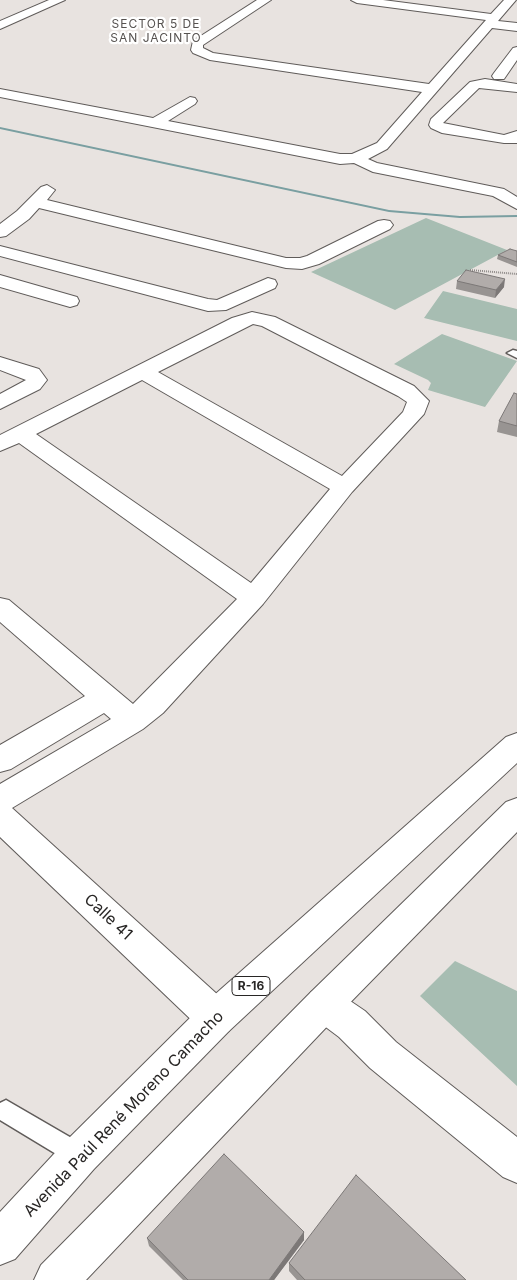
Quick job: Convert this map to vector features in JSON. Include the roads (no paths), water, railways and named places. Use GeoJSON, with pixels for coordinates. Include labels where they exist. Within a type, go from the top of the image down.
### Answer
{"type":"FeatureCollection","features":[{"type":"Feature","properties":{"kind":"street"},"geometry":{"type":"LineString","coordinates":[[0,25],[59,0]]}},
{"type":"Feature","properties":{"kind":"street"},"geometry":{"type":"LineString","coordinates":[[265,0],[197,44],[198,52],[210,56],[433,89]]}},
{"type":"Feature","properties":{"kind":"street"},"geometry":{"type":"LineString","coordinates":[[357,0],[492,21],[517,27]]}},
{"type":"Feature","properties":{"kind":"street"},"geometry":{"type":"LineString","coordinates":[[0,93],[340,159],[358,158],[382,146],[510,0]]}},
{"type":"Feature","properties":{"kind":"street"},"geometry":{"type":"LineString","coordinates":[[0,11],[24,15]]}},
{"type":"Feature","properties":{"kind":"street"},"geometry":{"type":"LineString","coordinates":[[498,76],[517,51]]}},
{"type":"Feature","properties":{"kind":"street"},"geometry":{"type":"LineString","coordinates":[[517,88],[485,83],[475,85],[436,122],[436,125],[442,129],[504,139],[511,140],[517,135]]}},
{"type":"Feature","properties":{"kind":"street"},"geometry":{"type":"LineString","coordinates":[[156,123],[190,101]]}},
{"type":"Feature","properties":{"kind":"street"},"geometry":{"type":"LineString","coordinates":[[358,158],[373,167],[498,192],[517,204]]}},
{"type":"Feature","properties":{"kind":"street"},"geometry":{"type":"LineString","coordinates":[[0,232],[18,220],[42,196],[286,263],[302,264],[384,225]]}},
{"type":"Feature","properties":{"kind":"street"},"geometry":{"type":"LineString","coordinates":[[0,251],[208,305],[219,306],[268,284]]}},
{"type":"Feature","properties":{"kind":"street"},"geometry":{"type":"LineString","coordinates":[[0,281],[70,300]]}},
{"type":"Feature","properties":{"kind":"street"},"geometry":{"type":"LineString","coordinates":[[0,800],[133,721],[153,705],[254,598],[344,487],[414,414],[418,401],[406,391],[268,321],[252,318],[238,322],[11,439]]}},
{"type":"Feature","properties":{"kind":"street"},"geometry":{"type":"LineString","coordinates":[[0,363],[32,373],[37,380],[33,385],[0,403]]}},
{"type":"Feature","properties":{"kind":"street"},"geometry":{"type":"LineString","coordinates":[[144,372],[344,487]]}},
{"type":"Feature","properties":{"kind":"street"},"geometry":{"type":"LineString","coordinates":[[11,439],[254,598]]}},
{"type":"Feature","properties":{"kind":"street"},"geometry":{"type":"LineString","coordinates":[[0,607],[133,721]]}},
{"type":"Feature","properties":{"kind":"street"},"geometry":{"type":"LineString","coordinates":[[0,760],[105,698]]}},
{"type":"Feature","properties":{"kind":"street","name":"Avenida Paúl René Moreno Camacho"},"geometry":{"type":"LineString","coordinates":[[0,1244],[80,1155],[216,1018],[517,745]]}},
{"type":"Feature","properties":{"kind":"street"},"geometry":{"type":"LineString","coordinates":[[56,1280],[324,1004],[517,811]]}},
{"type":"Feature","properties":{"kind":"street","name":"Calle 41"},"geometry":{"type":"LineString","coordinates":[[0,817],[216,1018]]}},
{"type":"Feature","properties":{"kind":"street"},"geometry":{"type":"LineString","coordinates":[[324,1004],[352,1024],[383,1054],[517,1163]]}},
{"type":"Feature","properties":{"kind":"lane"},"geometry":{"type":"LineString","coordinates":[[6,1111],[80,1155]]}},
{"type":"Feature","properties":{"kind":"waterway"},"geometry":{"type":"LineString","coordinates":[[0,128],[389,211],[460,217],[517,216]]}},
{"type":"Feature","properties":{"kind":"district","name":"SECTOR 5 DE SAN JACINTO"},"geometry":{"type":"Point","coordinates":[156,31]}}]}
